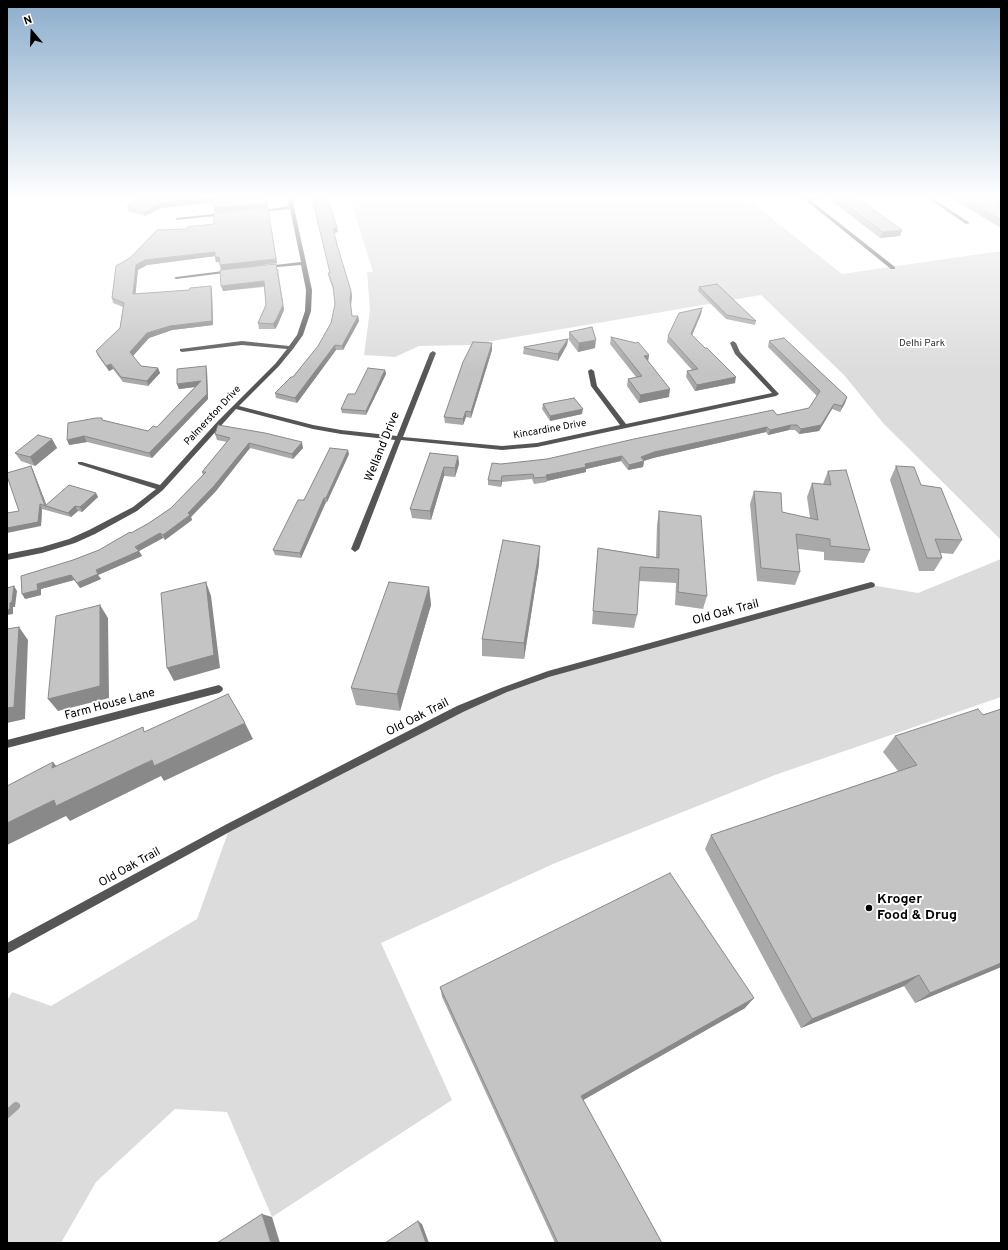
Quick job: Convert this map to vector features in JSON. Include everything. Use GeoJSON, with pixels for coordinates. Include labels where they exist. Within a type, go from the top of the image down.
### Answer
{"type":"FeatureCollection","features":[{"type":"Feature","properties":{"kind":"street","name":"Palmerston Drive"},"geometry":{"type":"LineString","coordinates":[[7,557],[42,550],[92,532],[135,509],[161,488],[234,408],[278,365],[300,334],[308,310],[308,290],[302,256]]}},
{"type":"Feature","properties":{"kind":"street"},"geometry":{"type":"LineString","coordinates":[[878,256],[893,268]]}},
{"type":"Feature","properties":{"kind":"street"},"geometry":{"type":"LineString","coordinates":[[263,268],[303,263]]}},
{"type":"Feature","properties":{"kind":"street"},"geometry":{"type":"LineString","coordinates":[[176,278],[240,270]]}},
{"type":"Feature","properties":{"kind":"street","name":"Kincardine Drive"},"geometry":{"type":"LineString","coordinates":[[234,408],[313,427],[342,432],[484,446],[520,447],[776,394],[737,353],[732,342]]}},
{"type":"Feature","properties":{"kind":"street"},"geometry":{"type":"LineString","coordinates":[[182,350],[242,343],[291,348]]}},
{"type":"Feature","properties":{"kind":"street","name":"Welland Drive"},"geometry":{"type":"LineString","coordinates":[[355,549],[433,353]]}},
{"type":"Feature","properties":{"kind":"street"},"geometry":{"type":"LineString","coordinates":[[590,371],[594,386],[624,426]]}},
{"type":"Feature","properties":{"kind":"street"},"geometry":{"type":"LineString","coordinates":[[80,463],[161,488]]}},
{"type":"Feature","properties":{"kind":"street","name":"Old Oak Trail"},"geometry":{"type":"LineString","coordinates":[[7,949],[230,827],[460,709],[504,690],[548,674],[871,585]]}},
{"type":"Feature","properties":{"kind":"street","name":"Farm House Lane"},"geometry":{"type":"LineString","coordinates":[[7,744],[220,689]]}},
{"type":"Feature","properties":{"kind":"green space","name":"Delhi Park"},"geometry":{"type":"Polygon","coordinates":[[[368,256],[820,256],[842,274],[964,256],[1001,256],[1001,540],[883,423],[844,375],[761,295],[469,345],[419,346],[395,357],[364,355],[370,310],[367,272],[373,272],[368,256]]]}},
{"type":"Feature","properties":{"kind":"green space"},"geometry":{"type":"Polygon","coordinates":[[[1001,559],[1001,697],[775,775],[553,864],[381,943],[452,1100],[272,1217],[227,1112],[175,1109],[96,1182],[61,1243],[7,1243],[7,1001],[12,992],[51,1006],[197,919],[230,827],[504,690],[871,585],[918,593],[1001,559]]]}},
{"type":"Feature","properties":{"kind":"building"},"geometry":{"type":"Polygon","coordinates":[[[132,256],[177,256],[145,260],[136,265],[133,294],[189,290],[190,288],[211,286],[212,321],[170,326],[147,333],[130,352],[141,366],[158,368],[147,381],[121,377],[111,364],[106,366],[96,351],[120,328],[124,303],[112,298],[116,266],[132,256]]]}},
{"type":"Feature","properties":{"kind":"building"},"geometry":{"type":"Polygon","coordinates":[[[276,256],[276,259],[220,265],[219,257],[215,257],[276,256]]]}},
{"type":"Feature","properties":{"kind":"building"},"geometry":{"type":"Polygon","coordinates":[[[326,256],[340,256],[351,291],[350,300],[352,316],[358,316],[342,346],[335,345],[295,398],[275,393],[291,377],[293,377],[318,346],[331,323],[335,304],[333,286],[328,273],[330,273],[326,256]]]}},
{"type":"Feature","properties":{"kind":"building"},"geometry":{"type":"Polygon","coordinates":[[[276,264],[283,305],[273,324],[258,323],[266,305],[264,281],[221,286],[220,270],[276,264]]]}},
{"type":"Feature","properties":{"kind":"building"},"geometry":{"type":"Polygon","coordinates":[[[717,284],[756,321],[727,315],[699,287],[717,284]]]}},
{"type":"Feature","properties":{"kind":"building"},"geometry":{"type":"Polygon","coordinates":[[[702,308],[691,334],[736,377],[697,385],[687,371],[698,369],[668,336],[679,313],[702,308]]]}},
{"type":"Feature","properties":{"kind":"building"},"geometry":{"type":"Polygon","coordinates":[[[592,327],[596,340],[579,343],[569,332],[592,327]]]}},
{"type":"Feature","properties":{"kind":"building"},"geometry":{"type":"Polygon","coordinates":[[[611,337],[636,343],[638,342],[649,355],[644,356],[670,389],[640,395],[628,379],[642,376],[611,337]]]}},
{"type":"Feature","properties":{"kind":"building"},"geometry":{"type":"Polygon","coordinates":[[[784,338],[847,397],[842,406],[834,404],[821,425],[801,429],[797,425],[770,430],[767,427],[654,452],[641,457],[644,461],[629,465],[622,456],[585,464],[586,467],[546,475],[547,477],[534,478],[533,474],[502,476],[501,481],[488,480],[492,463],[501,464],[547,459],[773,410],[777,415],[809,408],[820,391],[769,341],[784,338]]]}},
{"type":"Feature","properties":{"kind":"building"},"geometry":{"type":"Polygon","coordinates":[[[568,339],[558,354],[524,348],[524,347],[568,339]]]}},
{"type":"Feature","properties":{"kind":"building"},"geometry":{"type":"Polygon","coordinates":[[[473,342],[492,343],[471,412],[466,411],[463,419],[444,417],[463,362],[473,342]]]}},
{"type":"Feature","properties":{"kind":"building"},"geometry":{"type":"Polygon","coordinates":[[[206,366],[207,394],[149,453],[84,436],[67,440],[68,423],[96,418],[102,418],[102,420],[148,431],[153,426],[157,427],[201,381],[177,384],[177,369],[206,366]]]}},
{"type":"Feature","properties":{"kind":"building"},"geometry":{"type":"Polygon","coordinates":[[[368,368],[385,370],[366,411],[341,409],[348,394],[355,394],[368,368]]]}},
{"type":"Feature","properties":{"kind":"building"},"geometry":{"type":"Polygon","coordinates":[[[574,398],[583,409],[550,416],[543,404],[574,398]]]}},
{"type":"Feature","properties":{"kind":"building"},"geometry":{"type":"Polygon","coordinates":[[[218,425],[265,433],[302,442],[292,454],[249,443],[214,486],[188,513],[190,515],[163,535],[160,533],[135,547],[139,551],[96,570],[98,574],[77,583],[71,575],[37,584],[38,590],[22,594],[21,576],[73,560],[99,550],[149,523],[171,508],[206,472],[202,472],[230,438],[215,434],[218,425]]]}},
{"type":"Feature","properties":{"kind":"building"},"geometry":{"type":"Polygon","coordinates":[[[38,435],[52,439],[30,457],[15,453],[38,435]]]}},
{"type":"Feature","properties":{"kind":"building"},"geometry":{"type":"Polygon","coordinates":[[[330,448],[348,450],[326,498],[324,498],[300,553],[273,550],[298,500],[304,500],[330,448]]]}},
{"type":"Feature","properties":{"kind":"building"},"geometry":{"type":"Polygon","coordinates":[[[430,453],[458,456],[455,468],[444,467],[430,511],[410,509],[430,453]]]}},
{"type":"Feature","properties":{"kind":"building"},"geometry":{"type":"Polygon","coordinates":[[[31,466],[45,506],[40,504],[38,522],[7,528],[7,513],[19,511],[7,473],[31,466]]]}},
{"type":"Feature","properties":{"kind":"building"},"geometry":{"type":"Polygon","coordinates":[[[896,466],[914,467],[921,485],[941,488],[962,540],[935,539],[942,558],[927,558],[896,466]]]}},
{"type":"Feature","properties":{"kind":"building"},"geometry":{"type":"Polygon","coordinates":[[[846,470],[870,550],[830,546],[830,539],[796,534],[800,572],[761,568],[754,491],[781,493],[782,512],[818,520],[812,483],[831,485],[828,471],[846,470]]]}},
{"type":"Feature","properties":{"kind":"building"},"geometry":{"type":"Polygon","coordinates":[[[69,485],[96,493],[80,507],[75,506],[68,513],[45,506],[69,485]]]}},
{"type":"Feature","properties":{"kind":"building"},"geometry":{"type":"Polygon","coordinates":[[[659,511],[701,516],[707,596],[678,592],[679,569],[640,567],[637,615],[593,611],[598,548],[659,558],[659,511]]]}},
{"type":"Feature","properties":{"kind":"building"},"geometry":{"type":"Polygon","coordinates":[[[503,540],[540,546],[524,643],[482,639],[503,540]]]}},
{"type":"Feature","properties":{"kind":"building"},"geometry":{"type":"Polygon","coordinates":[[[206,582],[214,655],[167,668],[161,593],[206,582]]]}},
{"type":"Feature","properties":{"kind":"building"},"geometry":{"type":"Polygon","coordinates":[[[389,582],[429,587],[397,694],[351,688],[389,582]]]}},
{"type":"Feature","properties":{"kind":"building"},"geometry":{"type":"Polygon","coordinates":[[[14,586],[10,609],[7,610],[7,588],[14,586]]]}},
{"type":"Feature","properties":{"kind":"building"},"geometry":{"type":"Polygon","coordinates":[[[100,605],[100,686],[48,699],[56,616],[100,605]]]}},
{"type":"Feature","properties":{"kind":"building"},"geometry":{"type":"Polygon","coordinates":[[[19,627],[14,707],[7,708],[7,629],[19,627]]]}},
{"type":"Feature","properties":{"kind":"building"},"geometry":{"type":"Polygon","coordinates":[[[228,694],[245,723],[154,766],[152,760],[56,806],[54,800],[7,823],[7,786],[53,762],[52,768],[143,727],[144,732],[228,694]]]}},
{"type":"Feature","properties":{"kind":"building","name":"Kroger Food & Drug"},"geometry":{"type":"Polygon","coordinates":[[[978,709],[983,715],[1001,709],[1001,963],[930,993],[919,975],[812,1019],[711,835],[917,765],[895,736],[978,709]]]}},
{"type":"Feature","properties":{"kind":"building"},"geometry":{"type":"Polygon","coordinates":[[[670,873],[754,998],[581,1096],[662,1243],[558,1243],[440,987],[670,873]]]}},
{"type":"Feature","properties":{"kind":"building"},"geometry":{"type":"Polygon","coordinates":[[[262,1214],[271,1243],[217,1243],[262,1214]]]}},
{"type":"Feature","properties":{"kind":"building"},"geometry":{"type":"Polygon","coordinates":[[[418,1221],[426,1243],[385,1243],[418,1221]]]}},
{"type":"Feature","properties":{"kind":"waterway"},"geometry":{"type":"LineString","coordinates":[[7,1114],[16,1106]]}},
{"type":"Feature","properties":{"kind":"place","name":"Kroger Food & Drug"},"geometry":{"type":"Point","coordinates":[869,908]}}]}
